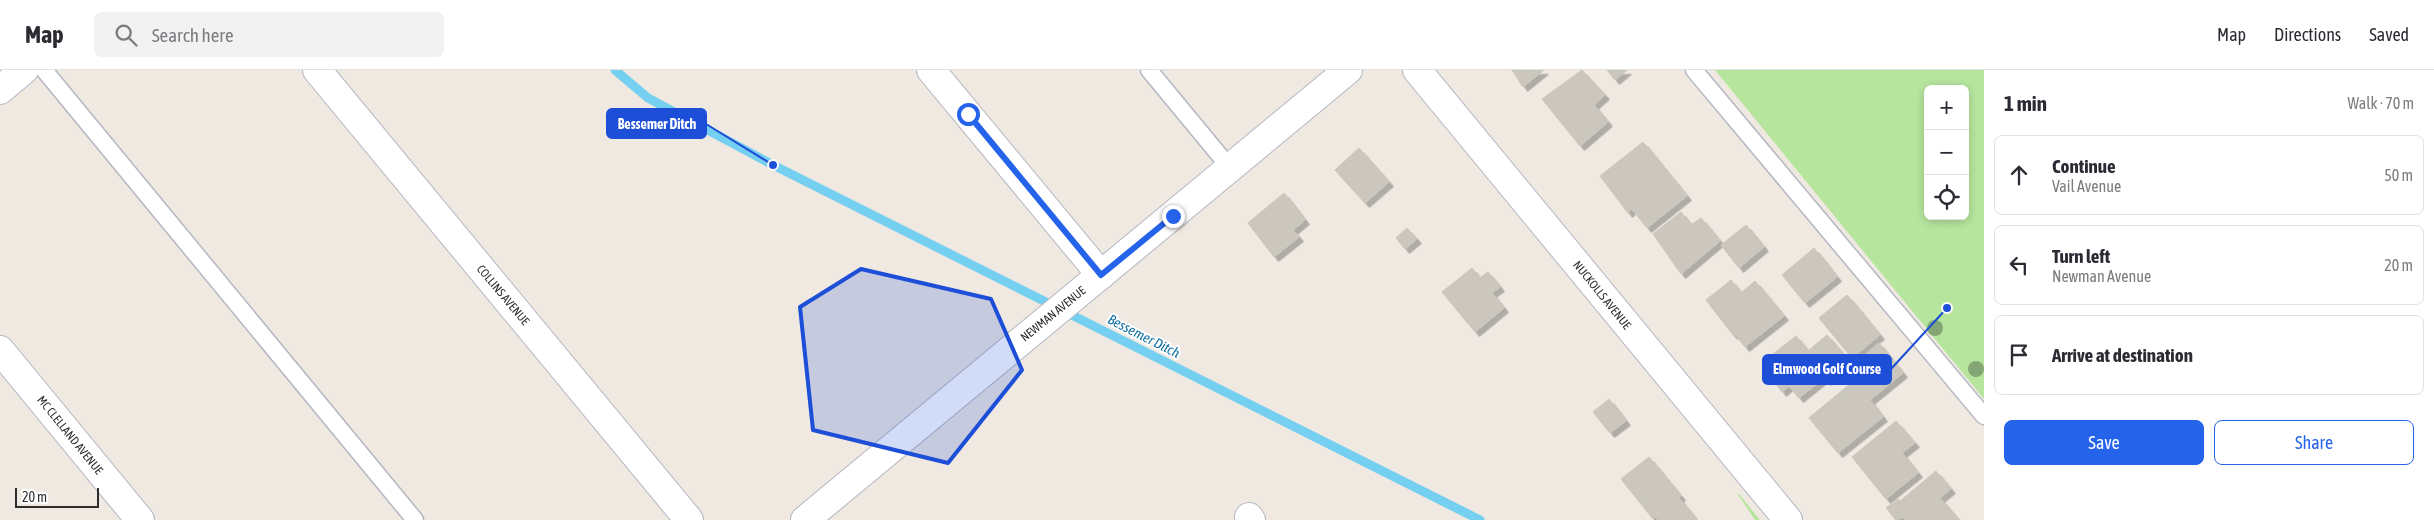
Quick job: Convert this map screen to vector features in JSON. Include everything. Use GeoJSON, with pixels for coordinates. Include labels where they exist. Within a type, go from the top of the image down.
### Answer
{"type":"FeatureCollection","features":[{"type":"Feature","properties":{"kind":"street"},"geometry":{"type":"LineString","coordinates":[[0,90],[24,70]]}},
{"type":"Feature","properties":{"kind":"street","name":"COLLINS AVENUE"},"geometry":{"type":"LineString","coordinates":[[317,70],[689,520]]}},
{"type":"Feature","properties":{"kind":"street"},"geometry":{"type":"LineString","coordinates":[[932,70],[1101,275]]}},
{"type":"Feature","properties":{"kind":"street","name":"NEWMAN AVENUE"},"geometry":{"type":"LineString","coordinates":[[805,520],[1348,70]]}},
{"type":"Feature","properties":{"kind":"street","name":"NUCKOLLS AVENUE"},"geometry":{"type":"LineString","coordinates":[[1417,70],[1788,520]]}},
{"type":"Feature","properties":{"kind":"street","name":"MC CLELLAND AVENUE"},"geometry":{"type":"LineString","coordinates":[[0,350],[140,520]]}},
{"type":"Feature","properties":{"kind":"lane"},"geometry":{"type":"LineString","coordinates":[[44,70],[414,520]]}},
{"type":"Feature","properties":{"kind":"lane"},"geometry":{"type":"LineString","coordinates":[[1149,70],[1230,168]]}},
{"type":"Feature","properties":{"kind":"lane"},"geometry":{"type":"LineString","coordinates":[[1694,70],[1984,416]]}},
{"type":"Feature","properties":{"kind":"highlighted area"},"geometry":{"type":"Polygon","coordinates":[[[861,269],[991,299],[1022,370],[948,463],[813,430],[800,307],[861,269]]]}},
{"type":"Feature","properties":{"kind":"green space"},"geometry":{"type":"Polygon","coordinates":[[[1715,70],[1984,70],[1984,399],[1715,70]]]}},
{"type":"Feature","properties":{"kind":"green space"},"geometry":{"type":"Polygon","coordinates":[[[1737,493],[1739,494],[1760,520],[1755,520],[1737,493]]]}},
{"type":"Feature","properties":{"kind":"building"},"geometry":{"type":"Polygon","coordinates":[[[1512,70],[1544,70],[1523,87],[1512,70]]]}},
{"type":"Feature","properties":{"kind":"building"},"geometry":{"type":"Polygon","coordinates":[[[1582,70],[1605,95],[1594,105],[1608,122],[1580,146],[1542,99],[1582,70]]]}},
{"type":"Feature","properties":{"kind":"building"},"geometry":{"type":"Polygon","coordinates":[[[1607,70],[1627,70],[1615,80],[1607,70]]]}},
{"type":"Feature","properties":{"kind":"building"},"geometry":{"type":"Polygon","coordinates":[[[1643,142],[1687,196],[1647,228],[1632,209],[1628,213],[1600,176],[1643,142]]]}},
{"type":"Feature","properties":{"kind":"building"},"geometry":{"type":"Polygon","coordinates":[[[1359,148],[1389,182],[1365,203],[1335,170],[1359,148]]]}},
{"type":"Feature","properties":{"kind":"building"},"geometry":{"type":"Polygon","coordinates":[[[1284,193],[1305,220],[1293,230],[1299,237],[1274,257],[1248,223],[1284,193]]]}},
{"type":"Feature","properties":{"kind":"building"},"geometry":{"type":"Polygon","coordinates":[[[1681,212],[1691,225],[1701,218],[1720,241],[1681,274],[1653,234],[1681,212]]]}},
{"type":"Feature","properties":{"kind":"building"},"geometry":{"type":"Polygon","coordinates":[[[1746,225],[1764,247],[1739,268],[1721,245],[1746,225]]]}},
{"type":"Feature","properties":{"kind":"building"},"geometry":{"type":"Polygon","coordinates":[[[1407,228],[1417,239],[1405,249],[1396,238],[1407,228]]]}},
{"type":"Feature","properties":{"kind":"building"},"geometry":{"type":"Polygon","coordinates":[[[1814,248],[1837,277],[1805,303],[1782,275],[1814,248]]]}},
{"type":"Feature","properties":{"kind":"building"},"geometry":{"type":"Polygon","coordinates":[[[1472,268],[1480,278],[1488,272],[1500,287],[1492,293],[1504,308],[1475,332],[1442,292],[1472,268]]]}},
{"type":"Feature","properties":{"kind":"building"},"geometry":{"type":"Polygon","coordinates":[[[1731,280],[1741,293],[1755,281],[1784,316],[1745,347],[1734,333],[1733,335],[1706,300],[1731,280]]]}},
{"type":"Feature","properties":{"kind":"building"},"geometry":{"type":"Polygon","coordinates":[[[1847,295],[1880,335],[1852,358],[1819,318],[1847,295]]]}},
{"type":"Feature","properties":{"kind":"building"},"geometry":{"type":"Polygon","coordinates":[[[1827,335],[1850,362],[1826,381],[1824,378],[1799,398],[1789,386],[1782,392],[1770,376],[1776,370],[1767,359],[1796,336],[1808,351],[1827,335]]]}},
{"type":"Feature","properties":{"kind":"building"},"geometry":{"type":"Polygon","coordinates":[[[1879,343],[1903,373],[1870,400],[1883,417],[1838,453],[1809,418],[1862,374],[1854,364],[1879,343]]]}},
{"type":"Feature","properties":{"kind":"building"},"geometry":{"type":"Polygon","coordinates":[[[1609,399],[1626,421],[1610,433],[1593,412],[1609,399]]]}},
{"type":"Feature","properties":{"kind":"building"},"geometry":{"type":"Polygon","coordinates":[[[1896,421],[1915,443],[1902,453],[1918,473],[1886,499],[1852,457],[1896,421]]]}},
{"type":"Feature","properties":{"kind":"building"},"geometry":{"type":"Polygon","coordinates":[[[1649,457],[1681,496],[1679,498],[1697,520],[1658,520],[1656,517],[1653,519],[1621,479],[1649,457]]]}},
{"type":"Feature","properties":{"kind":"building"},"geometry":{"type":"Polygon","coordinates":[[[1936,471],[1951,489],[1940,498],[1959,520],[1905,520],[1903,517],[1896,520],[1886,508],[1898,499],[1900,501],[1936,471]]]}},
{"type":"Feature","properties":{"kind":"waterway","name":"Bessemer Ditch"},"geometry":{"type":"LineString","coordinates":[[615,70],[648,98],[773,165],[1480,520]]}},
{"type":"Feature","properties":{"kind":"place","name":"Bessemer Ditch"},"geometry":{"type":"Point","coordinates":[773,165]}},
{"type":"Feature","properties":{"kind":"place","name":"Elmwood Golf Course"},"geometry":{"type":"Point","coordinates":[1947,308]}},
{"type":"Feature","properties":{"kind":"route"},"geometry":{"type":"LineString","coordinates":[[968,114],[1101,275],[1173,216]]}}]}
